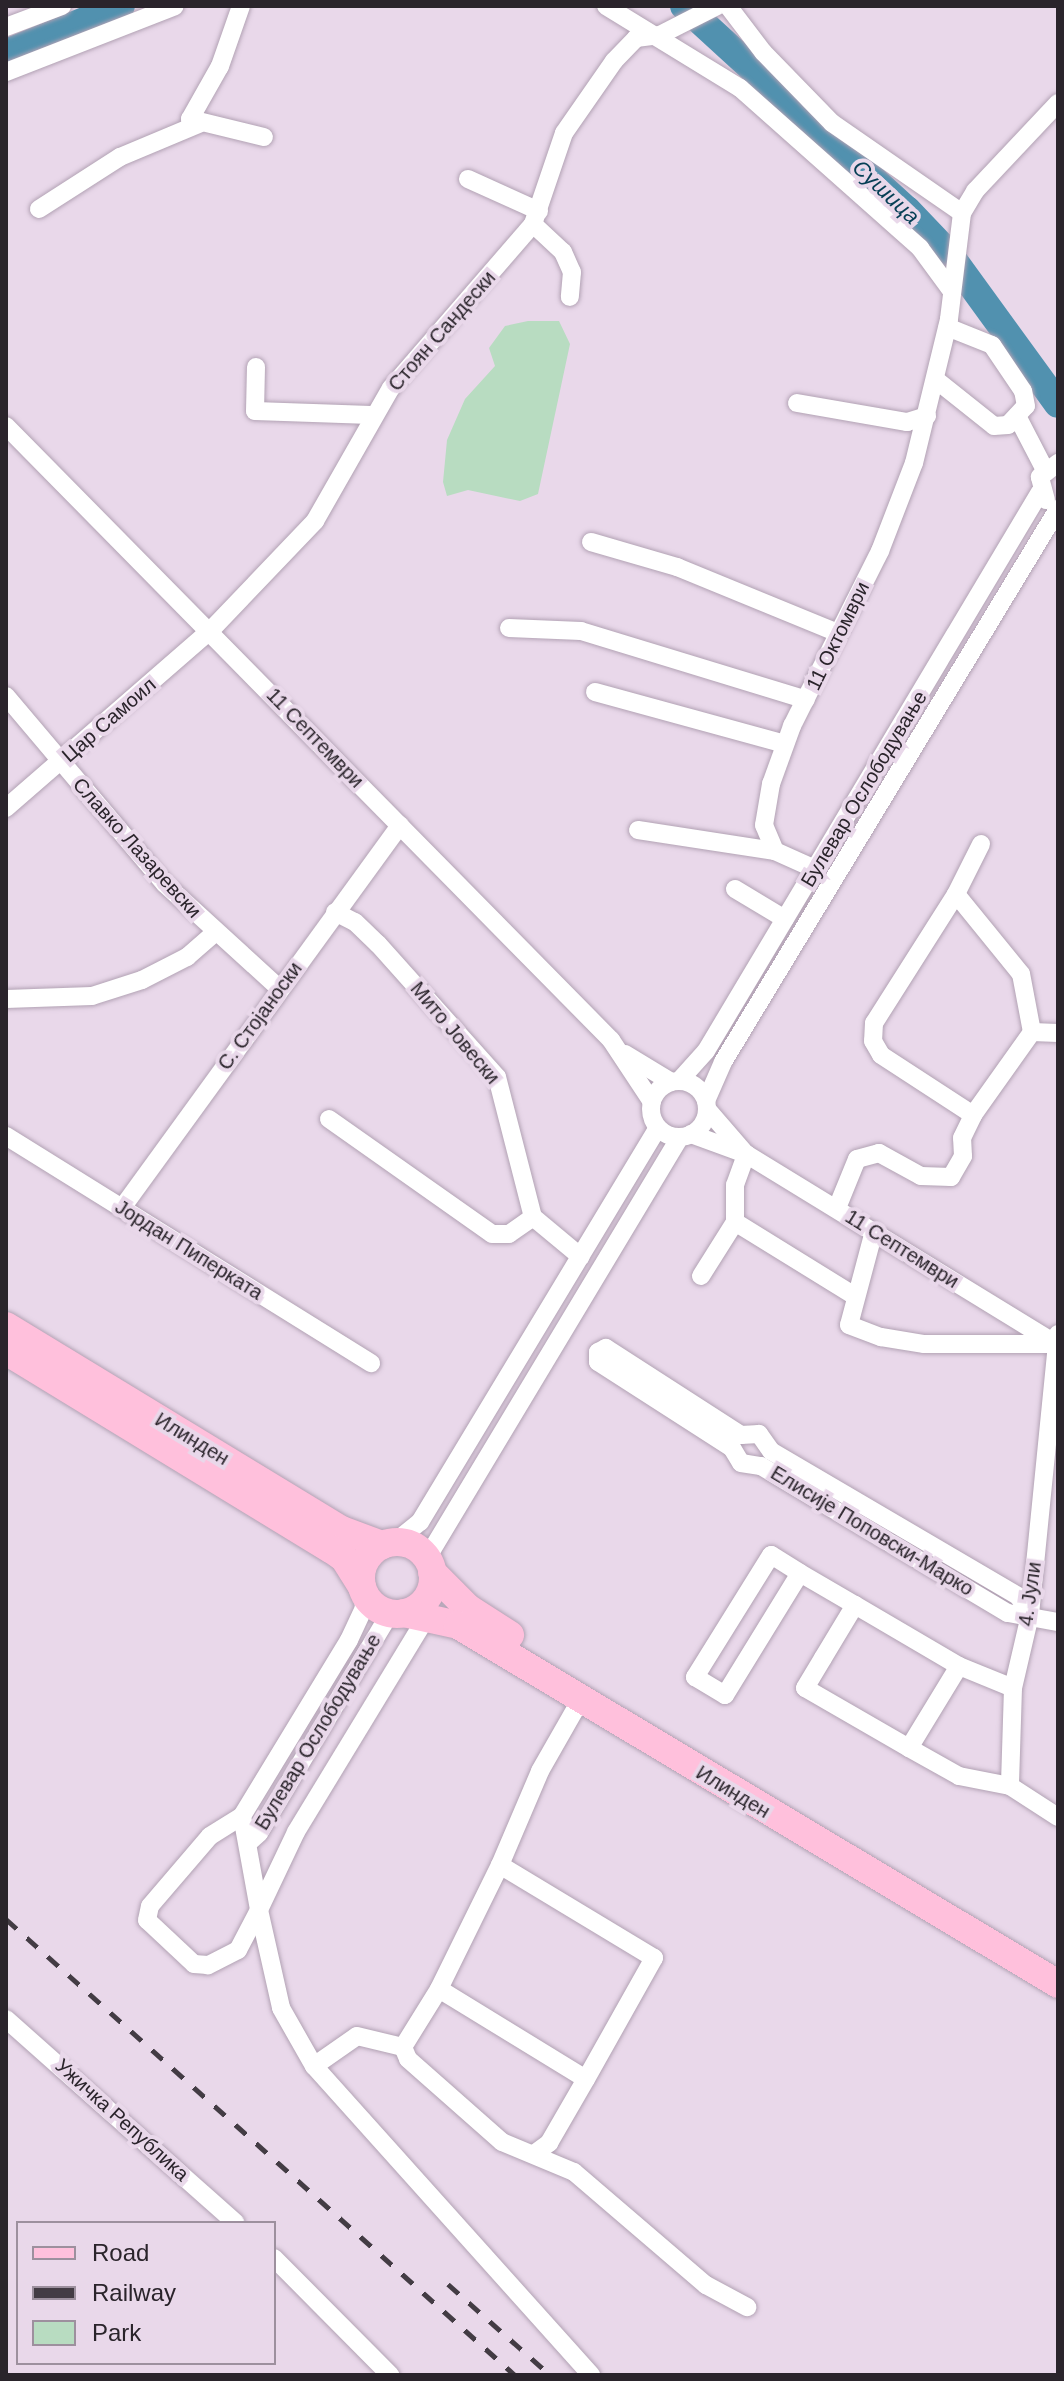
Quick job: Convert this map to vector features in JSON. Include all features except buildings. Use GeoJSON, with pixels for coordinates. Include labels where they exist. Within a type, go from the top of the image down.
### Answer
{"type":"FeatureCollection","features":[{"type":"Feature","properties":{"kind":"main road","name":"Илинден"},"geometry":{"type":"LineString","coordinates":[[6,1326],[342,1530],[388,1543],[413,1545],[468,1608],[578,1678],[1058,1967]]}},
{"type":"Feature","properties":{"kind":"main road","name":"Илинден"},"geometry":{"type":"LineString","coordinates":[[6,1351],[331,1549],[344,1558],[369,1601],[407,1615],[458,1625],[580,1701],[1058,1984]]}},
{"type":"Feature","properties":{"kind":"main road"},"geometry":{"type":"LineString","coordinates":[[362,1587],[366,1558],[388,1543]]}},
{"type":"Feature","properties":{"kind":"main road"},"geometry":{"type":"LineString","coordinates":[[407,1615],[429,1594],[430,1565]]}},
{"type":"Feature","properties":{"kind":"street"},"geometry":{"type":"LineString","coordinates":[[6,27],[62,6]]}},
{"type":"Feature","properties":{"kind":"street"},"geometry":{"type":"LineString","coordinates":[[6,72],[175,6]]}},
{"type":"Feature","properties":{"kind":"street"},"geometry":{"type":"LineString","coordinates":[[241,6],[220,66],[190,119],[199,124],[264,137]]}},
{"type":"Feature","properties":{"kind":"street"},"geometry":{"type":"LineString","coordinates":[[606,6],[660,35],[740,88],[815,151],[920,248],[953,283]]}},
{"type":"Feature","properties":{"kind":"street"},"geometry":{"type":"LineString","coordinates":[[660,35],[717,6]]}},
{"type":"Feature","properties":{"kind":"street"},"geometry":{"type":"LineString","coordinates":[[728,6],[763,52],[832,123],[962,213]]}},
{"type":"Feature","properties":{"kind":"street","name":"Стоян Сандески"},"geometry":{"type":"LineString","coordinates":[[211,630],[315,521],[340,484],[371,415],[536,218],[564,133],[585,97],[636,38],[660,35]]}},
{"type":"Feature","properties":{"kind":"street"},"geometry":{"type":"LineString","coordinates":[[953,283],[962,213],[975,191],[1058,103]]}},
{"type":"Feature","properties":{"kind":"street"},"geometry":{"type":"LineString","coordinates":[[39,209],[120,157],[199,124]]}},
{"type":"Feature","properties":{"kind":"street"},"geometry":{"type":"LineString","coordinates":[[468,179],[536,218],[563,252],[572,272],[570,297]]}},
{"type":"Feature","properties":{"kind":"street","name":"11 Октомври"},"geometry":{"type":"LineString","coordinates":[[775,851],[764,825],[785,744],[880,551],[927,416],[947,327],[953,283]]}},
{"type":"Feature","properties":{"kind":"street"},"geometry":{"type":"LineString","coordinates":[[935,379],[994,426],[1008,425],[1027,400],[999,353],[947,327]]}},
{"type":"Feature","properties":{"kind":"street"},"geometry":{"type":"LineString","coordinates":[[256,367],[255,411],[371,415]]}},
{"type":"Feature","properties":{"kind":"street"},"geometry":{"type":"LineString","coordinates":[[797,403],[907,422],[927,416]]}},
{"type":"Feature","properties":{"kind":"street"},"geometry":{"type":"LineString","coordinates":[[1017,416],[1047,473],[1058,508]]}},
{"type":"Feature","properties":{"kind":"street","name":"11 Септември"},"geometry":{"type":"LineString","coordinates":[[6,426],[211,630],[622,1052],[652,1102]]}},
{"type":"Feature","properties":{"kind":"street","name":"Булевар Ослободување"},"geometry":{"type":"LineString","coordinates":[[675,1082],[706,1051],[1047,473]]}},
{"type":"Feature","properties":{"kind":"street","name":"Булевар Ослободување"},"geometry":{"type":"LineString","coordinates":[[707,1105],[723,1062],[1058,508]]}},
{"type":"Feature","properties":{"kind":"street"},"geometry":{"type":"LineString","coordinates":[[591,542],[677,567],[838,633]]}},
{"type":"Feature","properties":{"kind":"street"},"geometry":{"type":"LineString","coordinates":[[509,628],[581,631],[806,700]]}},
{"type":"Feature","properties":{"kind":"street","name":"Цар Самоил"},"geometry":{"type":"LineString","coordinates":[[6,808],[211,630]]}},
{"type":"Feature","properties":{"kind":"street"},"geometry":{"type":"LineString","coordinates":[[595,692],[785,744]]}},
{"type":"Feature","properties":{"kind":"street","name":"Славко Лазаревски"},"geometry":{"type":"LineString","coordinates":[[6,696],[165,884],[279,988]]}},
{"type":"Feature","properties":{"kind":"street","name":"С. Стојаноски"},"geometry":{"type":"LineString","coordinates":[[122,1208],[400,825]]}},
{"type":"Feature","properties":{"kind":"street"},"geometry":{"type":"LineString","coordinates":[[638,830],[775,851],[815,869]]}},
{"type":"Feature","properties":{"kind":"street"},"geometry":{"type":"LineString","coordinates":[[973,1115],[881,1055],[873,1041],[874,1023],[956,894],[981,844]]}},
{"type":"Feature","properties":{"kind":"street"},"geometry":{"type":"LineString","coordinates":[[735,889],[785,919]]}},
{"type":"Feature","properties":{"kind":"street"},"geometry":{"type":"LineString","coordinates":[[837,1208],[857,1159],[879,1153],[921,1176],[951,1177],[963,1156],[962,1138],[973,1115],[1032,1032],[1021,974],[956,894]]}},
{"type":"Feature","properties":{"kind":"street","name":"Мито Јовески"},"geometry":{"type":"LineString","coordinates":[[335,912],[355,922],[378,944],[497,1077],[533,1217]]}},
{"type":"Feature","properties":{"kind":"street"},"geometry":{"type":"LineString","coordinates":[[6,999],[92,996],[142,980],[187,957],[216,932]]}},
{"type":"Feature","properties":{"kind":"street"},"geometry":{"type":"LineString","coordinates":[[1032,1032],[1058,1033]]}},
{"type":"Feature","properties":{"kind":"street","name":"11 Септември"},"geometry":{"type":"LineString","coordinates":[[622,1052],[675,1082]]}},
{"type":"Feature","properties":{"kind":"street"},"geometry":{"type":"LineString","coordinates":[[388,1543],[420,1522],[581,1257],[658,1128],[652,1102],[675,1082],[696,1087],[707,1105],[703,1124],[686,1136],[430,1565]]}},
{"type":"Feature","properties":{"kind":"street","name":"11 Септември"},"geometry":{"type":"LineString","coordinates":[[707,1105],[746,1154]]}},
{"type":"Feature","properties":{"kind":"street"},"geometry":{"type":"LineString","coordinates":[[329,1119],[492,1234],[509,1234],[533,1217],[581,1257]]}},
{"type":"Feature","properties":{"kind":"street"},"geometry":{"type":"LineString","coordinates":[[658,1128],[686,1136]]}},
{"type":"Feature","properties":{"kind":"street","name":"Јордан Пиперката"},"geometry":{"type":"LineString","coordinates":[[6,1136],[371,1363]]}},
{"type":"Feature","properties":{"kind":"street","name":"11 Септември"},"geometry":{"type":"LineString","coordinates":[[686,1136],[746,1154],[1058,1341]]}},
{"type":"Feature","properties":{"kind":"street"},"geometry":{"type":"LineString","coordinates":[[701,1276],[735,1222],[735,1185],[746,1154]]}},
{"type":"Feature","properties":{"kind":"street"},"geometry":{"type":"LineString","coordinates":[[735,1222],[855,1296]]}},
{"type":"Feature","properties":{"kind":"street"},"geometry":{"type":"LineString","coordinates":[[874,1231],[849,1325],[881,1337],[924,1344],[1058,1341]]}},
{"type":"Feature","properties":{"kind":"street","name":"4. Јули"},"geometry":{"type":"LineString","coordinates":[[1010,1786],[1013,1688],[1030,1615],[1058,1341]]}},
{"type":"Feature","properties":{"kind":"street","name":"Елисије Поповски-Марко"},"geometry":{"type":"LineString","coordinates":[[1030,1615],[1018,1596],[771,1451],[759,1434],[741,1435],[606,1348],[598,1352],[598,1362],[732,1448],[741,1463],[761,1466],[1008,1613],[1058,1622]]}},
{"type":"Feature","properties":{"kind":"street"},"geometry":{"type":"LineString","coordinates":[[800,1573],[725,1695],[695,1677],[771,1555],[959,1666],[1013,1688]]}},
{"type":"Feature","properties":{"kind":"street","name":"Булевар Ослободување"},"geometry":{"type":"LineString","coordinates":[[362,1587],[364,1608],[349,1640],[242,1816],[210,1836],[150,1906],[147,1920],[194,1964],[208,1965],[238,1950],[259,1910],[248,1843],[259,1833],[407,1615]]}},
{"type":"Feature","properties":{"kind":"street"},"geometry":{"type":"LineString","coordinates":[[855,1605],[805,1688],[959,1776],[1010,1786],[1058,1817]]}},
{"type":"Feature","properties":{"kind":"street"},"geometry":{"type":"LineString","coordinates":[[407,1615],[259,1910],[281,2008],[314,2066],[591,2375]]}},
{"type":"Feature","properties":{"kind":"street"},"geometry":{"type":"LineString","coordinates":[[909,1748],[959,1666]]}},
{"type":"Feature","properties":{"kind":"street"},"geometry":{"type":"LineString","coordinates":[[403,2047],[439,1989],[500,1865],[540,1771],[580,1701]]}},
{"type":"Feature","properties":{"kind":"street"},"geometry":{"type":"LineString","coordinates":[[242,1816],[248,1843]]}},
{"type":"Feature","properties":{"kind":"street"},"geometry":{"type":"LineString","coordinates":[[500,1865],[654,1958],[549,2143],[534,2154]]}},
{"type":"Feature","properties":{"kind":"street"},"geometry":{"type":"LineString","coordinates":[[439,1989],[586,2079]]}},
{"type":"Feature","properties":{"kind":"street","name":"Ужичка Република"},"geometry":{"type":"LineString","coordinates":[[6,2019],[234,2221]]}},
{"type":"Feature","properties":{"kind":"street"},"geometry":{"type":"LineString","coordinates":[[314,2066],[357,2036],[403,2047]]}},
{"type":"Feature","properties":{"kind":"street"},"geometry":{"type":"LineString","coordinates":[[403,2047],[408,2059],[502,2142],[574,2172],[706,2285],[747,2307]]}},
{"type":"Feature","properties":{"kind":"street"},"geometry":{"type":"LineString","coordinates":[[276,2260],[390,2375]]}},
{"type":"Feature","properties":{"kind":"green space"},"geometry":{"type":"Polygon","coordinates":[[[528,321],[559,321],[570,344],[538,494],[520,501],[468,490],[447,496],[443,482],[447,440],[465,399],[495,366],[489,348],[505,326],[528,321]]]}},
{"type":"Feature","properties":{"kind":"waterway","name":"Сушица"},"geometry":{"type":"LineString","coordinates":[[6,53],[121,6]]}},
{"type":"Feature","properties":{"kind":"waterway","name":"Сушица"},"geometry":{"type":"LineString","coordinates":[[684,6],[907,210],[949,254],[1058,404]]}},
{"type":"Feature","properties":{"kind":"railway"},"geometry":{"type":"LineString","coordinates":[[6,1919],[515,2375]]}},
{"type":"Feature","properties":{"kind":"railway"},"geometry":{"type":"LineString","coordinates":[[448,2284],[550,2375]]}}]}
